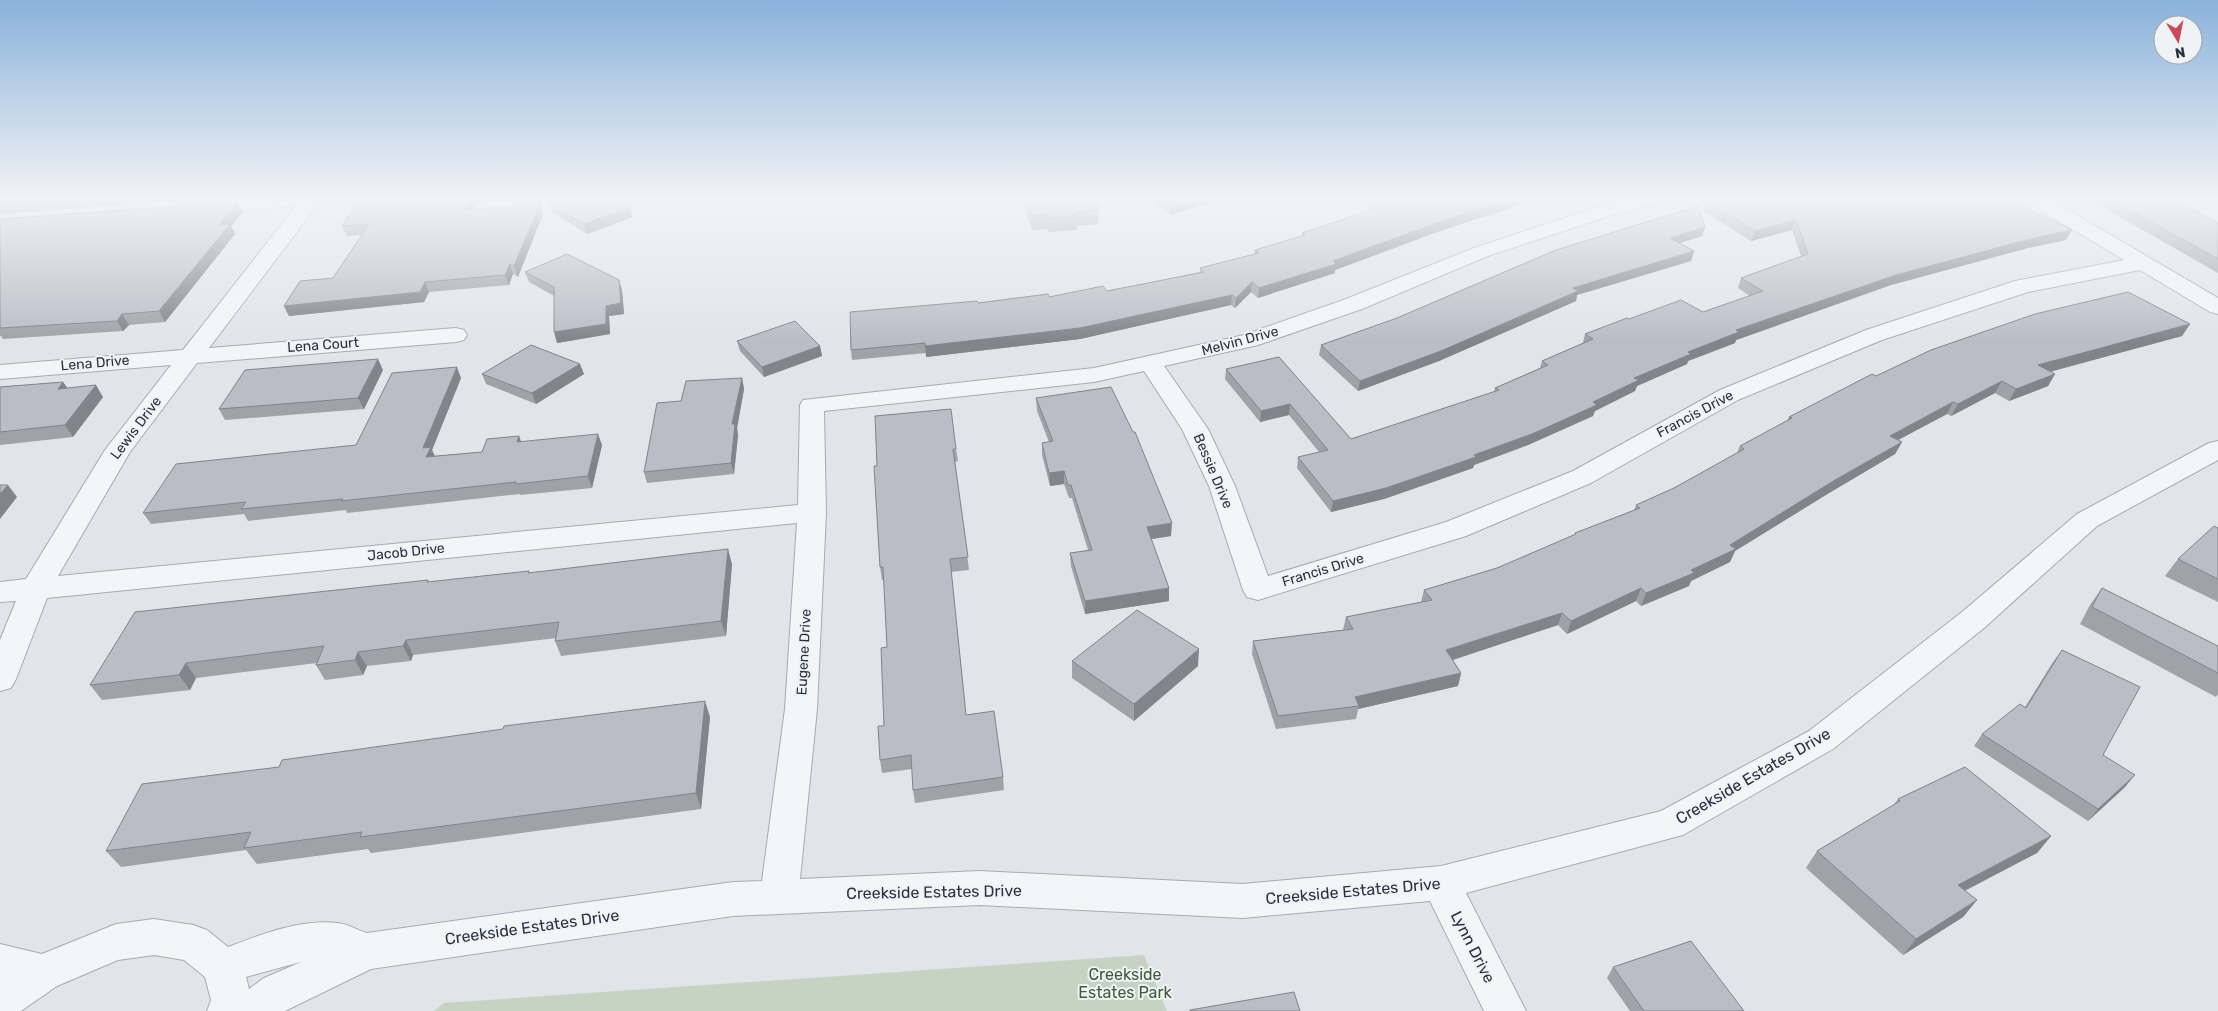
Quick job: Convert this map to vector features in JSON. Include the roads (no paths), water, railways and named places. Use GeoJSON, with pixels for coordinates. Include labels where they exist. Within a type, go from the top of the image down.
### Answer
{"type":"FeatureCollection","features":[{"type":"Feature","properties":{"kind":"street","name":"Lewis Drive"},"geometry":{"type":"LineString","coordinates":[[0,679],[36,588],[118,450],[274,247]]}},
{"type":"Feature","properties":{"kind":"street","name":"Melvin Drive"},"geometry":{"type":"LineString","coordinates":[[812,406],[1094,375],[1250,340],[1354,304],[1496,247]]}},
{"type":"Feature","properties":{"kind":"street"},"geometry":{"type":"LineString","coordinates":[[2116,247],[2218,307]]}},
{"type":"Feature","properties":{"kind":"street","name":"Francis Drive"},"geometry":{"type":"LineString","coordinates":[[1258,590],[1456,529],[1573,481],[1729,395],[1874,335],[2023,286],[2141,262]]}},
{"type":"Feature","properties":{"kind":"street","name":"Lena Court"},"geometry":{"type":"LineString","coordinates":[[191,355],[456,335]]}},
{"type":"Feature","properties":{"kind":"street","name":"Lena Drive"},"geometry":{"type":"LineString","coordinates":[[0,372],[191,355]]}},
{"type":"Feature","properties":{"kind":"street","name":"Bessie Drive"},"geometry":{"type":"LineString","coordinates":[[1150,363],[1196,429],[1222,486],[1258,590]]}},
{"type":"Feature","properties":{"kind":"street","name":"Eugene Drive"},"geometry":{"type":"LineString","coordinates":[[779,896],[801,709],[812,512],[812,406]]}},
{"type":"Feature","properties":{"kind":"street","name":"Creekside Estates Drive"},"geometry":{"type":"LineString","coordinates":[[251,1011],[278,992],[367,951],[733,899],[980,888],[1243,901],[1441,883],[1670,824],[1821,740],[1973,620],[2087,520],[2218,449]]}},
{"type":"Feature","properties":{"kind":"street","name":"Jacob Drive"},"geometry":{"type":"LineString","coordinates":[[0,592],[812,512]]}},
{"type":"Feature","properties":{"kind":"street","name":"Lynn Drive"},"geometry":{"type":"LineString","coordinates":[[1441,883],[1505,1011]]}},
{"type":"Feature","properties":{"kind":"street"},"geometry":{"type":"LineString","coordinates":[[0,1002],[42,973],[116,942],[154,937],[193,943],[223,967],[231,1000],[228,1011]]}},
{"type":"Feature","properties":{"kind":"street","name":"Creekside Estates Drive"},"geometry":{"type":"LineString","coordinates":[[223,967],[275,948],[312,943],[338,941],[367,951]]}},
{"type":"Feature","properties":{"kind":"street"},"geometry":{"type":"LineString","coordinates":[[0,963],[5,966],[42,973]]}},
{"type":"Feature","properties":{"kind":"park label","name":"Creekside Estates Park"},"geometry":{"type":"Point","coordinates":[1125,983]}}]}
